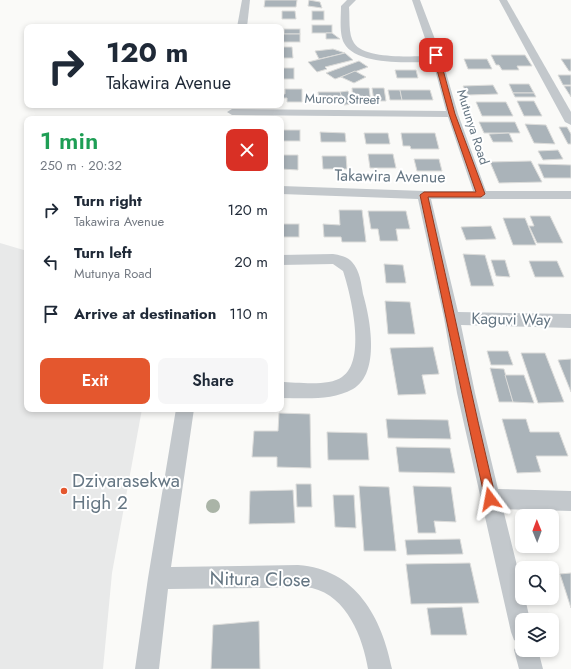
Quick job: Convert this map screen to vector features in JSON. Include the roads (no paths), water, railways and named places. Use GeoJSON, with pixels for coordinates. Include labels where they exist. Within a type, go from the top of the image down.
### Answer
{"type":"FeatureCollection","features":[{"type":"Feature","properties":{"kind":"street"},"geometry":{"type":"LineString","coordinates":[[242,24],[246,0]]}},
{"type":"Feature","properties":{"kind":"street"},"geometry":{"type":"LineString","coordinates":[[352,0],[346,6],[348,37],[349,44],[358,52],[376,57],[437,59]]}},
{"type":"Feature","properties":{"kind":"street","name":"Mutunya Road"},"geometry":{"type":"LineString","coordinates":[[416,0],[437,59],[452,114],[481,194]]}},
{"type":"Feature","properties":{"kind":"street"},"geometry":{"type":"LineString","coordinates":[[503,0],[571,122]]}},
{"type":"Feature","properties":{"kind":"street","name":"Muroro Street"},"geometry":{"type":"LineString","coordinates":[[232,112],[452,114]]}},
{"type":"Feature","properties":{"kind":"street","name":"Takawira Avenue"},"geometry":{"type":"LineString","coordinates":[[284,190],[424,195],[571,195]]}},
{"type":"Feature","properties":{"kind":"street"},"geometry":{"type":"LineString","coordinates":[[424,195],[452,318],[466,394],[517,613]]}},
{"type":"Feature","properties":{"kind":"street"},"geometry":{"type":"LineString","coordinates":[[284,260],[333,259],[339,260],[347,265],[351,273],[362,327],[363,358],[361,368],[356,377],[346,384],[334,389],[284,390]]}},
{"type":"Feature","properties":{"kind":"street","name":"Kaguvi Way"},"geometry":{"type":"LineString","coordinates":[[452,318],[571,321]]}},
{"type":"Feature","properties":{"kind":"street"},"geometry":{"type":"LineString","coordinates":[[147,669],[159,578],[185,412]]}},
{"type":"Feature","properties":{"kind":"street"},"geometry":{"type":"LineString","coordinates":[[490,499],[571,502]]}},
{"type":"Feature","properties":{"kind":"street","name":"Nitura Close"},"geometry":{"type":"LineString","coordinates":[[159,578],[294,577],[317,579],[338,590],[358,609],[372,634],[380,669]]}},
{"type":"Feature","properties":{"kind":"street"},"geometry":{"type":"LineString","coordinates":[[528,657],[531,669]]}},
{"type":"Feature","properties":{"kind":"place","name":"Dzivarasekwa High 2"},"geometry":{"type":"Point","coordinates":[64,491]}}]}
